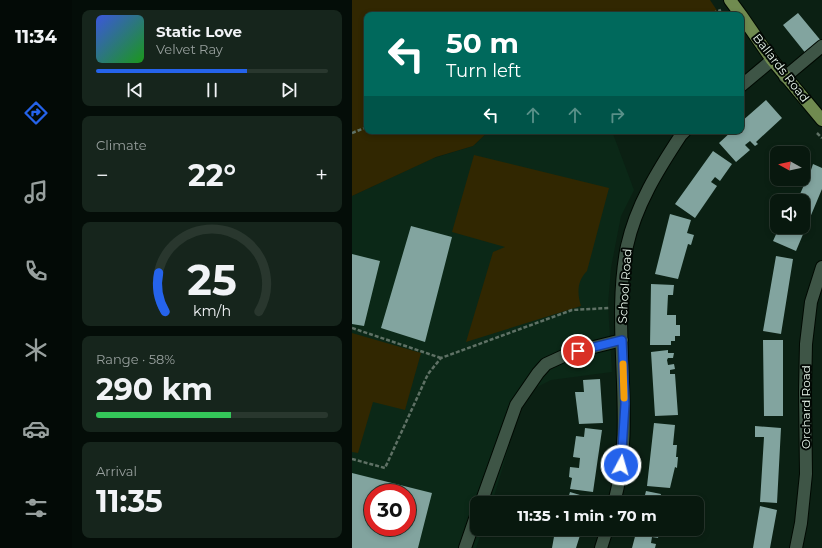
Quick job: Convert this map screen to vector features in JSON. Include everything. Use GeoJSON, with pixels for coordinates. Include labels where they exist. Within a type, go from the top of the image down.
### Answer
{"type":"FeatureCollection","features":[{"type":"Feature","properties":{"kind":"main road","name":"Ballards Road"},"geometry":{"type":"LineString","coordinates":[[730,0],[739,12]]}},
{"type":"Feature","properties":{"kind":"main road","name":"Ballards Road"},"geometry":{"type":"LineString","coordinates":[[744,19],[785,77],[822,120]]}},
{"type":"Feature","properties":{"kind":"street"},"geometry":{"type":"LineString","coordinates":[[785,77],[822,46]]}},
{"type":"Feature","properties":{"kind":"street"},"geometry":{"type":"LineString","coordinates":[[744,83],[772,60]]}},
{"type":"Feature","properties":{"kind":"street","name":"School Road"},"geometry":{"type":"LineString","coordinates":[[615,496],[624,434],[625,404],[621,307],[627,247],[642,198],[660,166],[683,134]]}},
{"type":"Feature","properties":{"kind":"street","name":"Orchard Road"},"geometry":{"type":"LineString","coordinates":[[796,548],[801,523],[806,474],[806,344],[811,302],[822,267]]}},
{"type":"Feature","properties":{"kind":"street"},"geometry":{"type":"LineString","coordinates":[[484,496],[516,405],[538,373],[546,364],[570,353],[622,340]]}},
{"type":"Feature","properties":{"kind":"street"},"geometry":{"type":"LineString","coordinates":[[464,548],[470,532]]}},
{"type":"Feature","properties":{"kind":"street"},"geometry":{"type":"LineString","coordinates":[[601,548],[605,536]]}},
{"type":"Feature","properties":{"kind":"path"},"geometry":{"type":"LineString","coordinates":[[715,12],[721,10]]}},
{"type":"Feature","properties":{"kind":"path"},"geometry":{"type":"LineString","coordinates":[[352,133],[364,128]]}},
{"type":"Feature","properties":{"kind":"path"},"geometry":{"type":"LineString","coordinates":[[352,459],[385,468],[428,374],[441,358],[572,310],[621,307]]}},
{"type":"Feature","properties":{"kind":"path"},"geometry":{"type":"LineString","coordinates":[[352,328],[441,358]]}},
{"type":"Feature","properties":{"kind":"shaded area"},"geometry":{"type":"Polygon","coordinates":[[[352,0],[710,0],[718,12],[364,12],[364,134],[486,134],[473,146],[436,157],[352,196],[352,0]]]}},
{"type":"Feature","properties":{"kind":"shaded area"},"geometry":{"type":"Polygon","coordinates":[[[486,134],[613,134],[634,190],[621,216],[611,268],[608,304],[612,372],[551,380],[525,393],[494,496],[470,496],[470,536],[480,536],[476,548],[352,548],[352,196],[431,159],[473,146],[486,134]]]}},
{"type":"Feature","properties":{"kind":"shaded area"},"geometry":{"type":"Polygon","coordinates":[[[474,155],[609,188],[587,271],[581,279],[579,287],[581,306],[466,342],[493,252],[505,247],[452,232],[474,155]]]}},
{"type":"Feature","properties":{"kind":"shaded area"},"geometry":{"type":"Polygon","coordinates":[[[352,333],[421,353],[405,410],[373,402],[358,453],[352,452],[352,333]]]}},
{"type":"Feature","properties":{"kind":"building"},"geometry":{"type":"Polygon","coordinates":[[[798,13],[822,42],[807,55],[783,25],[798,13]]]}},
{"type":"Feature","properties":{"kind":"building"},"geometry":{"type":"Polygon","coordinates":[[[766,100],[782,118],[756,142],[758,144],[755,146],[750,141],[745,145],[750,150],[736,162],[719,143],[729,134],[744,134],[744,119],[766,100]]]}},
{"type":"Feature","properties":{"kind":"building"},"geometry":{"type":"Polygon","coordinates":[[[713,151],[732,164],[720,181],[715,177],[711,182],[717,186],[695,218],[675,204],[713,151]]]}},
{"type":"Feature","properties":{"kind":"building"},"geometry":{"type":"Polygon","coordinates":[[[813,164],[822,168],[822,189],[810,218],[810,194],[800,194],[804,186],[810,186],[810,173],[813,164]]]}},
{"type":"Feature","properties":{"kind":"building"},"geometry":{"type":"Polygon","coordinates":[[[670,214],[691,220],[687,233],[694,235],[691,245],[688,244],[678,279],[655,274],[670,214]]]}},
{"type":"Feature","properties":{"kind":"building"},"geometry":{"type":"Polygon","coordinates":[[[411,226],[452,237],[425,342],[381,328],[411,226]]]}},
{"type":"Feature","properties":{"kind":"building"},"geometry":{"type":"Polygon","coordinates":[[[776,234],[803,234],[796,251],[773,241],[776,234]]]}},
{"type":"Feature","properties":{"kind":"building"},"geometry":{"type":"Polygon","coordinates":[[[352,254],[380,261],[364,326],[352,324],[352,254]]]}},
{"type":"Feature","properties":{"kind":"building"},"geometry":{"type":"Polygon","coordinates":[[[776,256],[793,259],[781,334],[763,331],[776,256]]]}},
{"type":"Feature","properties":{"kind":"building"},"geometry":{"type":"Polygon","coordinates":[[[651,284],[674,285],[673,295],[668,295],[667,315],[676,315],[676,325],[680,325],[680,336],[675,336],[675,341],[671,341],[671,345],[650,345],[651,284]]]}},
{"type":"Feature","properties":{"kind":"building"},"geometry":{"type":"Polygon","coordinates":[[[763,340],[783,340],[783,416],[764,416],[763,340]]]}},
{"type":"Feature","properties":{"kind":"building"},"geometry":{"type":"Polygon","coordinates":[[[668,350],[668,353],[674,353],[673,358],[668,358],[667,360],[668,365],[674,364],[675,369],[670,370],[670,374],[675,374],[678,415],[655,416],[651,352],[668,350]]]}},
{"type":"Feature","properties":{"kind":"building"},"geometry":{"type":"Polygon","coordinates":[[[600,379],[603,423],[579,424],[575,392],[584,392],[583,380],[600,379]]]}},
{"type":"Feature","properties":{"kind":"building"},"geometry":{"type":"Polygon","coordinates":[[[654,423],[675,425],[673,445],[677,445],[676,457],[678,457],[677,468],[675,467],[670,488],[647,486],[654,423]]]}},
{"type":"Feature","properties":{"kind":"building"},"geometry":{"type":"Polygon","coordinates":[[[755,426],[781,428],[777,503],[760,502],[764,437],[755,437],[755,426]]]}},
{"type":"Feature","properties":{"kind":"building"},"geometry":{"type":"Polygon","coordinates":[[[585,428],[602,430],[593,492],[570,489],[572,478],[569,477],[570,467],[579,468],[580,458],[573,457],[576,436],[584,437],[585,428]]]}},
{"type":"Feature","properties":{"kind":"building"},"geometry":{"type":"Polygon","coordinates":[[[352,473],[396,484],[364,484],[364,536],[416,536],[416,489],[432,493],[418,548],[352,548],[352,473]]]}},
{"type":"Feature","properties":{"kind":"building"},"geometry":{"type":"Polygon","coordinates":[[[646,491],[661,494],[660,496],[645,496],[646,491]]]}},
{"type":"Feature","properties":{"kind":"building"},"geometry":{"type":"Polygon","coordinates":[[[570,492],[583,496],[569,496],[570,492]]]}},
{"type":"Feature","properties":{"kind":"building"},"geometry":{"type":"Polygon","coordinates":[[[760,506],[777,510],[770,548],[753,548],[760,506]]]}},
{"type":"Feature","properties":{"kind":"building"},"geometry":{"type":"Polygon","coordinates":[[[554,536],[580,536],[576,548],[552,548],[554,536]]]}},
{"type":"Feature","properties":{"kind":"building"},"geometry":{"type":"Polygon","coordinates":[[[635,536],[658,536],[658,538],[652,537],[651,543],[656,544],[655,548],[632,548],[635,536]]]}},
{"type":"Feature","properties":{"kind":"slow traffic"},"geometry":{"type":"LineString","coordinates":[[623,364],[624,398]]}},
{"type":"Feature","properties":{"kind":"route"},"geometry":{"type":"LineString","coordinates":[[578,351],[622,340],[625,404],[621,465]]}}]}
